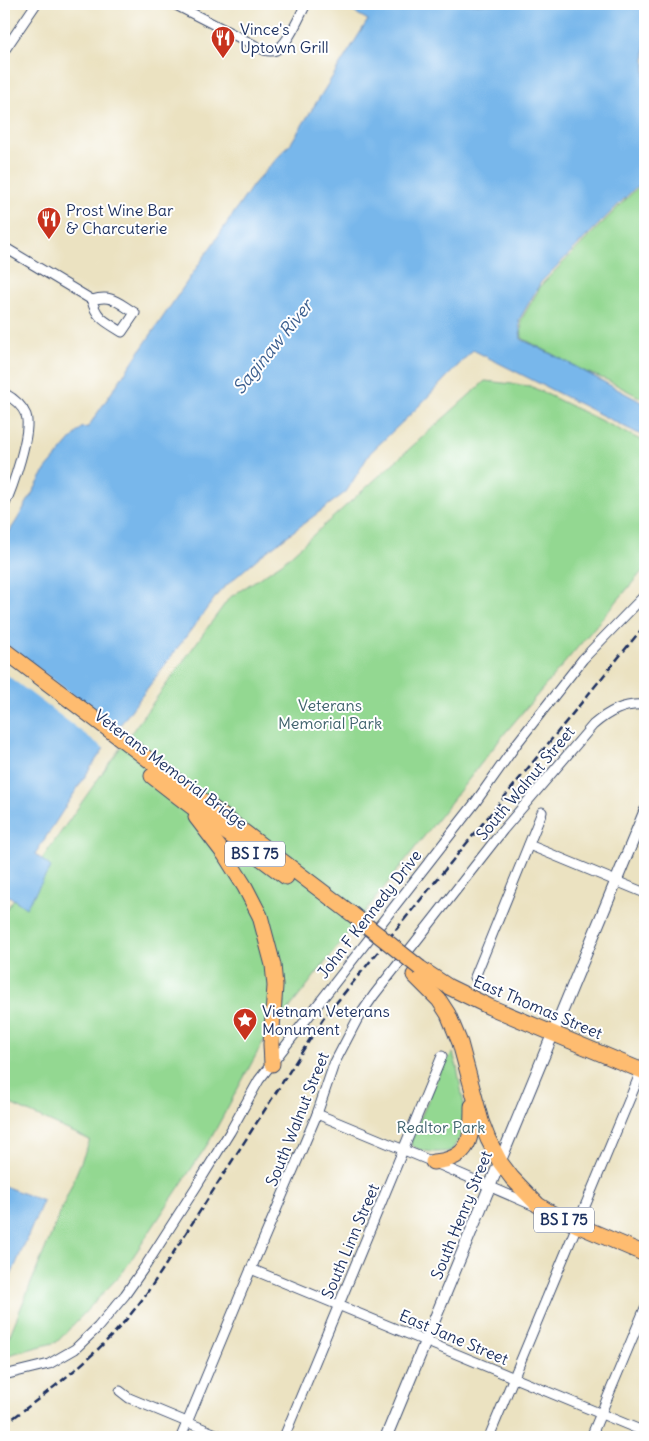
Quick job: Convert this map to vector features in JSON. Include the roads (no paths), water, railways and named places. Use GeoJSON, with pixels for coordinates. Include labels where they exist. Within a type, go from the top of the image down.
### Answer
{"type":"FeatureCollection","features":[{"type":"Feature","properties":{"kind":"highway","name":"Veterans Memorial Bridge"},"geometry":{"type":"LineString","coordinates":[[4,650],[168,781],[182,800],[349,918]]}},
{"type":"Feature","properties":{"kind":"highway","name":"Veterans Memorial Bridge"},"geometry":{"type":"LineString","coordinates":[[4,663],[168,781],[417,971],[448,1014],[462,1048],[481,1121],[500,1162]]}},
{"type":"Feature","properties":{"kind":"highway"},"geometry":{"type":"LineString","coordinates":[[182,800],[224,854],[245,887],[260,916],[273,965],[275,986],[271,1044],[272,1064]]}},
{"type":"Feature","properties":{"kind":"highway","name":"East Thomas Street"},"geometry":{"type":"LineString","coordinates":[[417,971],[490,1007],[644,1068]]}},
{"type":"Feature","properties":{"kind":"highway"},"geometry":{"type":"LineString","coordinates":[[433,1162],[447,1161],[455,1157],[462,1152],[469,1140],[472,1124],[471,1084]]}},
{"type":"Feature","properties":{"kind":"highway","name":"BS I 75"},"geometry":{"type":"LineString","coordinates":[[500,1162],[512,1178],[538,1205],[577,1225],[645,1254]]}},
{"type":"Feature","properties":{"kind":"street"},"geometry":{"type":"LineString","coordinates":[[4,51],[36,4]]}},
{"type":"Feature","properties":{"kind":"street"},"geometry":{"type":"LineString","coordinates":[[174,4],[259,48],[270,51],[282,46],[306,4]]}},
{"type":"Feature","properties":{"kind":"street"},"geometry":{"type":"LineString","coordinates":[[4,247],[92,300],[103,297],[112,299],[135,313],[122,332],[100,319],[94,310],[92,300]]}},
{"type":"Feature","properties":{"kind":"street"},"geometry":{"type":"LineString","coordinates":[[4,393],[20,405],[25,413],[28,427],[23,451],[4,506]]}},
{"type":"Feature","properties":{"kind":"street","name":"John F Kennedy Drive"},"geometry":{"type":"LineString","coordinates":[[4,1375],[49,1364],[75,1349],[98,1327],[125,1295],[230,1132],[259,1080],[463,818],[518,742],[578,666],[645,595]]}},
{"type":"Feature","properties":{"kind":"street","name":"South Walnut Street"},"geometry":{"type":"LineString","coordinates":[[181,1437],[317,1114],[334,1064],[358,1018],[497,838],[593,725],[605,715],[618,708],[644,704]]}},
{"type":"Feature","properties":{"kind":"street"},"geometry":{"type":"LineString","coordinates":[[475,977],[542,812]]}},
{"type":"Feature","properties":{"kind":"street","name":"South Henry Street"},"geometry":{"type":"LineString","coordinates":[[386,1437],[645,812]]}},
{"type":"Feature","properties":{"kind":"street"},"geometry":{"type":"LineString","coordinates":[[529,845],[645,893]]}},
{"type":"Feature","properties":{"kind":"street","name":"South Linn Street"},"geometry":{"type":"LineString","coordinates":[[284,1437],[442,1056]]}},
{"type":"Feature","properties":{"kind":"street"},"geometry":{"type":"LineString","coordinates":[[489,1437],[644,1068]]}},
{"type":"Feature","properties":{"kind":"street"},"geometry":{"type":"LineString","coordinates":[[317,1114],[551,1213]]}},
{"type":"Feature","properties":{"kind":"street","name":"East Jane Street"},"geometry":{"type":"LineString","coordinates":[[251,1269],[645,1432]]}},
{"type":"Feature","properties":{"kind":"street"},"geometry":{"type":"LineString","coordinates":[[591,1437],[645,1308]]}},
{"type":"Feature","properties":{"kind":"street"},"geometry":{"type":"LineString","coordinates":[[120,1391],[129,1398],[223,1437]]}},
{"type":"Feature","properties":{"kind":"water","name":"Saginaw River"},"geometry":{"type":"Polygon","coordinates":[[[340,4],[645,4],[645,178],[541,282],[519,320],[521,339],[645,404],[645,437],[473,350],[370,453],[346,492],[259,557],[220,591],[123,721],[35,854],[51,867],[26,908],[9,896],[4,903],[4,540],[46,469],[81,428],[88,427],[253,185],[291,143],[368,20],[340,4]]]}},
{"type":"Feature","properties":{"kind":"water"},"geometry":{"type":"Polygon","coordinates":[[[4,1186],[43,1201],[4,1292],[4,1186]]]}},
{"type":"Feature","properties":{"kind":"railway"},"geometry":{"type":"LineString","coordinates":[[4,1425],[89,1357],[120,1327],[138,1305],[323,1019],[645,625]]}},
{"type":"Feature","properties":{"kind":"place","name":"Vince's Uptown Grill"},"geometry":{"type":"Point","coordinates":[223,59]}},
{"type":"Feature","properties":{"kind":"place","name":"Prost Wine Bar & Charcuterie"},"geometry":{"type":"Point","coordinates":[49,240]}},
{"type":"Feature","properties":{"kind":"place","name":"Vietnam Veterans Monument"},"geometry":{"type":"Point","coordinates":[245,1041]}},
{"type":"Feature","properties":{"kind":"park label","name":"Veterans Memorial Park"},"geometry":{"type":"Point","coordinates":[330,714]}},
{"type":"Feature","properties":{"kind":"park label","name":"Realtor Park"},"geometry":{"type":"Point","coordinates":[441,1127]}}]}
